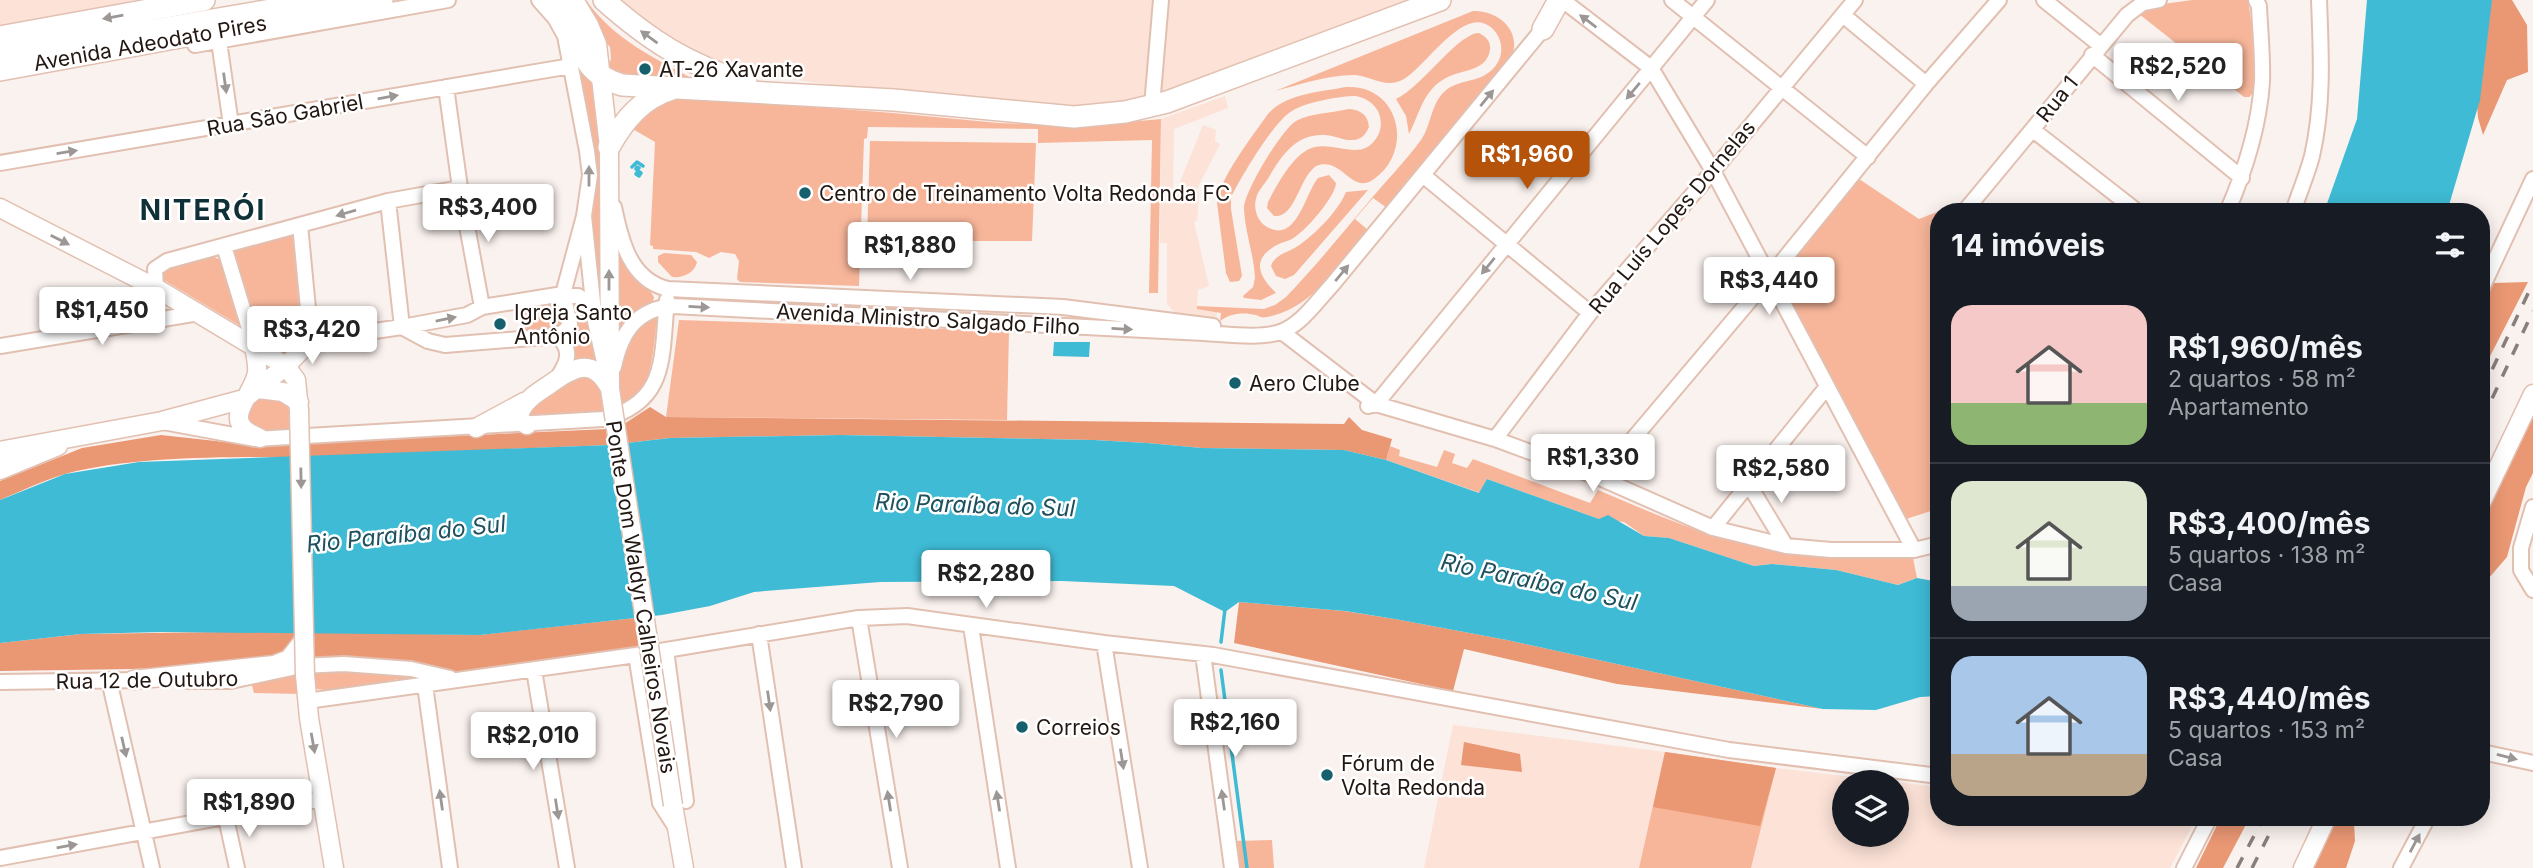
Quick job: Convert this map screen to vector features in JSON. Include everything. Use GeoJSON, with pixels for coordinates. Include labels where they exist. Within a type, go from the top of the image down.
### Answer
{"type":"FeatureCollection","features":[{"type":"Feature","properties":{"kind":"highway"},"geometry":{"type":"LineString","coordinates":[[0,37],[204,0]]}},
{"type":"Feature","properties":{"kind":"highway","name":"Avenida Adeodato Pires"},"geometry":{"type":"LineString","coordinates":[[0,70],[382,0]]}},
{"type":"Feature","properties":{"kind":"highway"},"geometry":{"type":"LineString","coordinates":[[559,0],[566,10],[585,62],[602,76],[622,85],[894,100],[1074,117],[1112,114],[1152,106],[1440,1]]}},
{"type":"Feature","properties":{"kind":"highway"},"geometry":{"type":"LineString","coordinates":[[604,0],[634,26],[671,52],[724,76],[778,93]]}},
{"type":"Feature","properties":{"kind":"highway"},"geometry":{"type":"LineString","coordinates":[[1543,29],[1563,1]]}},
{"type":"Feature","properties":{"kind":"highway"},"geometry":{"type":"LineString","coordinates":[[609,147],[618,130],[637,108],[652,97],[677,87]]}},
{"type":"Feature","properties":{"kind":"main road"},"geometry":{"type":"LineString","coordinates":[[0,52],[321,0]]}},
{"type":"Feature","properties":{"kind":"main road"},"geometry":{"type":"LineString","coordinates":[[573,0],[593,34],[602,76],[609,147],[610,381]]}},
{"type":"Feature","properties":{"kind":"main road"},"geometry":{"type":"LineString","coordinates":[[0,208],[156,288],[286,366],[296,380],[299,406],[307,701],[334,868]]}},
{"type":"Feature","properties":{"kind":"main road"},"geometry":{"type":"LineString","coordinates":[[260,438],[248,433],[241,423],[239,412],[251,394],[286,366],[311,340]]}},
{"type":"Feature","properties":{"kind":"main road"},"geometry":{"type":"LineString","coordinates":[[251,394],[257,373],[256,347]]}},
{"type":"Feature","properties":{"kind":"main road"},"geometry":{"type":"LineString","coordinates":[[476,428],[524,402],[572,370],[587,367],[610,381]]}},
{"type":"Feature","properties":{"kind":"main road","name":"Ponte Dom Waldyr Calheiros Novais"},"geometry":{"type":"LineString","coordinates":[[610,381],[680,803],[677,829],[684,868]]}},
{"type":"Feature","properties":{"kind":"main road"},"geometry":{"type":"LineString","coordinates":[[0,451],[85,433],[162,421],[251,394],[283,392],[299,406]]}},
{"type":"Feature","properties":{"kind":"main road"},"geometry":{"type":"LineString","coordinates":[[2490,484],[2533,394]]}},
{"type":"Feature","properties":{"kind":"main road"},"geometry":{"type":"LineString","coordinates":[[524,402],[519,415],[527,425]]}},
{"type":"Feature","properties":{"kind":"main road"},"geometry":{"type":"LineString","coordinates":[[0,470],[85,433]]}},
{"type":"Feature","properties":{"kind":"main road"},"geometry":{"type":"LineString","coordinates":[[133,680],[279,664],[293,656],[304,640]]}},
{"type":"Feature","properties":{"kind":"main road"},"geometry":{"type":"LineString","coordinates":[[2303,868],[2323,826]]}},
{"type":"Feature","properties":{"kind":"street"},"geometry":{"type":"LineString","coordinates":[[0,80],[448,0]]}},
{"type":"Feature","properties":{"kind":"street"},"geometry":{"type":"LineString","coordinates":[[402,327],[428,341],[445,345],[558,336],[570,324],[563,294],[584,216],[590,167],[562,28],[539,0]]}},
{"type":"Feature","properties":{"kind":"street"},"geometry":{"type":"LineString","coordinates":[[1152,106],[1161,0]]}},
{"type":"Feature","properties":{"kind":"street"},"geometry":{"type":"LineString","coordinates":[[1672,0],[1868,157]]}},
{"type":"Feature","properties":{"kind":"street"},"geometry":{"type":"LineString","coordinates":[[1371,406],[1707,0]]}},
{"type":"Feature","properties":{"kind":"street","name":"Rua Luís Lopes Dornelas"},"geometry":{"type":"LineString","coordinates":[[1495,439],[1590,313],[1713,171],[1854,0]]}},
{"type":"Feature","properties":{"kind":"street"},"geometry":{"type":"LineString","coordinates":[[1600,478],[1768,279],[1926,84],[2000,0]]}},
{"type":"Feature","properties":{"kind":"street"},"geometry":{"type":"LineString","coordinates":[[2044,0],[2096,50],[2242,178]]}},
{"type":"Feature","properties":{"kind":"street","name":"Rua 1"},"geometry":{"type":"LineString","coordinates":[[1977,203],[2032,130],[2135,6],[2159,0]]}},
{"type":"Feature","properties":{"kind":"street"},"geometry":{"type":"LineString","coordinates":[[2231,203],[2242,178],[2259,111],[2262,80],[2259,6],[2256,0]]}},
{"type":"Feature","properties":{"kind":"street"},"geometry":{"type":"LineString","coordinates":[[2296,203],[2312,157],[2320,112],[2322,74],[2319,0]]}},
{"type":"Feature","properties":{"kind":"street"},"geometry":{"type":"LineString","coordinates":[[1563,1],[1651,68],[1713,171],[1914,550]]}},
{"type":"Feature","properties":{"kind":"street"},"geometry":{"type":"LineString","coordinates":[[1843,15],[1926,84]]}},
{"type":"Feature","properties":{"kind":"street"},"geometry":{"type":"LineString","coordinates":[[1543,29],[1332,285],[1295,323],[1282,332],[1303,346],[1371,406],[1495,439],[1600,478],[1713,528],[1786,546],[1831,550],[1914,550],[1930,546]]}},
{"type":"Feature","properties":{"kind":"street"},"geometry":{"type":"LineString","coordinates":[[219,41],[231,125]]}},
{"type":"Feature","properties":{"kind":"street","name":"Rua São Gabriel"},"geometry":{"type":"LineString","coordinates":[[0,163],[571,66]]}},
{"type":"Feature","properties":{"kind":"street"},"geometry":{"type":"LineString","coordinates":[[446,87],[460,188],[482,307]]}},
{"type":"Feature","properties":{"kind":"street"},"geometry":{"type":"LineString","coordinates":[[2032,130],[2126,203]]}},
{"type":"Feature","properties":{"kind":"street"},"geometry":{"type":"LineString","coordinates":[[1423,176],[1590,313]]}},
{"type":"Feature","properties":{"kind":"street"},"geometry":{"type":"LineString","coordinates":[[2490,271],[2533,179]]}},
{"type":"Feature","properties":{"kind":"street"},"geometry":{"type":"LineString","coordinates":[[156,288],[154,274],[158,265],[388,201],[460,188]]}},
{"type":"Feature","properties":{"kind":"street"},"geometry":{"type":"LineString","coordinates":[[162,421],[244,438],[260,438],[527,425],[603,419],[627,411],[642,402],[659,370],[668,289],[646,279],[626,253],[610,190]]}},
{"type":"Feature","properties":{"kind":"street"},"geometry":{"type":"LineString","coordinates":[[388,201],[402,327]]}},
{"type":"Feature","properties":{"kind":"street"},"geometry":{"type":"LineString","coordinates":[[584,216],[594,317],[610,381]]}},
{"type":"Feature","properties":{"kind":"street"},"geometry":{"type":"LineString","coordinates":[[300,225],[311,340]]}},
{"type":"Feature","properties":{"kind":"street"},"geometry":{"type":"LineString","coordinates":[[225,246],[256,347],[402,327],[467,315],[482,307],[563,294],[573,294],[584,299],[594,317]]}},
{"type":"Feature","properties":{"kind":"street","name":"Avenida Ministro Salgado Filho"},"geometry":{"type":"LineString","coordinates":[[668,289],[1063,307],[1227,327],[1295,323]]}},
{"type":"Feature","properties":{"kind":"street","name":"Avenida Ministro Salgado Filho"},"geometry":{"type":"LineString","coordinates":[[610,381],[617,353],[627,332],[644,313],[666,307],[1204,333],[1282,332]]}},
{"type":"Feature","properties":{"kind":"street"},"geometry":{"type":"LineString","coordinates":[[0,346],[199,313]]}},
{"type":"Feature","properties":{"kind":"street"},"geometry":{"type":"LineString","coordinates":[[1295,323],[1296,333],[1303,346]]}},
{"type":"Feature","properties":{"kind":"street"},"geometry":{"type":"LineString","coordinates":[[556,380],[568,353],[566,344],[558,336]]}},
{"type":"Feature","properties":{"kind":"street"},"geometry":{"type":"LineString","coordinates":[[1713,528],[1826,388]]}},
{"type":"Feature","properties":{"kind":"street"},"geometry":{"type":"LineString","coordinates":[[1748,483],[1786,546]]}},
{"type":"Feature","properties":{"kind":"street"},"geometry":{"type":"LineString","coordinates":[[2533,507],[2521,548],[2521,570],[2533,590]]}},
{"type":"Feature","properties":{"kind":"street"},"geometry":{"type":"LineString","coordinates":[[307,701],[636,655],[859,618],[906,616],[1208,654],[1729,750],[1930,775]]}},
{"type":"Feature","properties":{"kind":"street"},"geometry":{"type":"LineString","coordinates":[[859,618],[900,868]]}},
{"type":"Feature","properties":{"kind":"street"},"geometry":{"type":"LineString","coordinates":[[971,626],[1008,868]]}},
{"type":"Feature","properties":{"kind":"street"},"geometry":{"type":"LineString","coordinates":[[759,634],[794,868]]}},
{"type":"Feature","properties":{"kind":"street"},"geometry":{"type":"LineString","coordinates":[[1104,643],[1140,868]]}},
{"type":"Feature","properties":{"kind":"street"},"geometry":{"type":"LineString","coordinates":[[666,650],[680,803]]}},
{"type":"Feature","properties":{"kind":"street"},"geometry":{"type":"LineString","coordinates":[[1208,654],[1232,868]]}},
{"type":"Feature","properties":{"kind":"street"},"geometry":{"type":"LineString","coordinates":[[636,655],[660,803],[677,829]]}},
{"type":"Feature","properties":{"kind":"street","name":"Rua 12 de Outubro"},"geometry":{"type":"LineString","coordinates":[[0,682],[231,681],[302,666],[344,664],[411,669],[458,680]]}},
{"type":"Feature","properties":{"kind":"street"},"geometry":{"type":"LineString","coordinates":[[534,670],[567,868]]}},
{"type":"Feature","properties":{"kind":"street"},"geometry":{"type":"LineString","coordinates":[[109,680],[152,868]]}},
{"type":"Feature","properties":{"kind":"street"},"geometry":{"type":"LineString","coordinates":[[425,685],[450,868]]}},
{"type":"Feature","properties":{"kind":"street"},"geometry":{"type":"LineString","coordinates":[[2490,754],[2533,763]]}},
{"type":"Feature","properties":{"kind":"street"},"geometry":{"type":"LineString","coordinates":[[0,858],[323,799]]}},
{"type":"Feature","properties":{"kind":"street"},"geometry":{"type":"LineString","coordinates":[[226,818],[237,868]]}},
{"type":"Feature","properties":{"kind":"street"},"geometry":{"type":"LineString","coordinates":[[2184,868],[2205,826]]}},
{"type":"Feature","properties":{"kind":"street"},"geometry":{"type":"LineString","coordinates":[[2401,868],[2423,826]]}},
{"type":"Feature","properties":{"kind":"shaded area"},"geometry":{"type":"Polygon","coordinates":[[[0,0],[136,0],[0,29],[0,0]]]}},
{"type":"Feature","properties":{"kind":"shaded area"},"geometry":{"type":"Polygon","coordinates":[[[547,0],[554,0],[601,83],[605,301],[597,302],[578,91],[547,0]]]}},
{"type":"Feature","properties":{"kind":"shaded area"},"geometry":{"type":"Polygon","coordinates":[[[580,0],[586,0],[609,26],[636,47],[697,81],[631,79],[607,69],[611,59],[610,47],[600,36],[580,0]]]}},
{"type":"Feature","properties":{"kind":"shaded area"},"geometry":{"type":"Polygon","coordinates":[[[614,0],[1417,0],[1177,91],[1102,109],[841,87],[755,73],[729,67],[675,44],[614,0]]]}},
{"type":"Feature","properties":{"kind":"shaded area"},"geometry":{"type":"Polygon","coordinates":[[[2192,0],[2248,0],[2257,58],[2254,92],[2249,97],[2244,97],[2139,14],[2142,7],[2192,0]]]}},
{"type":"Feature","properties":{"kind":"shaded area"},"geometry":{"type":"Polygon","coordinates":[[[2469,0],[2512,0],[2527,25],[2528,72],[2507,80],[2483,135],[2478,118],[2469,0]]]}},
{"type":"Feature","properties":{"kind":"shaded area"},"geometry":{"type":"Polygon","coordinates":[[[1473,11],[1492,14],[1506,24],[1514,40],[1511,58],[1387,208],[1373,198],[1355,219],[1368,230],[1324,283],[1298,305],[1267,317],[1242,313],[1220,321],[1221,313],[1197,309],[1197,306],[1264,309],[1286,297],[1414,148],[1424,134],[1444,92],[1457,84],[1479,78],[1493,69],[1500,57],[1500,39],[1489,26],[1473,23],[1452,34],[1412,73],[1397,82],[1384,83],[1343,75],[1275,91],[1473,11]]]}},
{"type":"Feature","properties":{"kind":"shaded area"},"geometry":{"type":"Polygon","coordinates":[[[1479,33],[1489,42],[1488,57],[1480,65],[1450,76],[1436,85],[1425,99],[1409,134],[1406,116],[1396,99],[1417,84],[1461,42],[1470,35],[1479,33]]]}},
{"type":"Feature","properties":{"kind":"shaded area"},"geometry":{"type":"Polygon","coordinates":[[[1346,87],[1364,89],[1378,96],[1389,107],[1397,136],[1387,167],[1374,179],[1359,183],[1333,166],[1316,166],[1287,211],[1274,216],[1267,208],[1268,202],[1284,173],[1301,154],[1326,146],[1363,149],[1377,137],[1381,128],[1376,108],[1356,96],[1323,100],[1292,111],[1267,137],[1231,197],[1242,276],[1239,281],[1230,282],[1226,273],[1217,203],[1223,182],[1230,170],[1275,107],[1304,95],[1346,87]]]}},
{"type":"Feature","properties":{"kind":"shaded area"},"geometry":{"type":"Polygon","coordinates":[[[1225,96],[1228,108],[1174,129],[1173,188],[1178,187],[1203,125],[1216,130],[1215,141],[1220,144],[1197,189],[1197,220],[1194,222],[1209,286],[1198,290],[1197,308],[1217,312],[1216,322],[1176,314],[1167,304],[1167,243],[1160,243],[1161,119],[1225,96]]]}},
{"type":"Feature","properties":{"kind":"shaded area"},"geometry":{"type":"Polygon","coordinates":[[[669,98],[711,99],[999,123],[1086,126],[1161,119],[1158,293],[1149,293],[1152,140],[1038,143],[1038,129],[868,127],[867,138],[864,139],[859,286],[740,282],[737,279],[739,261],[735,254],[721,252],[709,258],[696,252],[653,249],[650,245],[655,142],[631,128],[639,116],[669,98]]]}},
{"type":"Feature","properties":{"kind":"shaded area"},"geometry":{"type":"Polygon","coordinates":[[[1349,109],[1360,112],[1367,119],[1369,127],[1363,136],[1353,140],[1326,135],[1303,139],[1282,157],[1259,191],[1255,203],[1257,215],[1264,225],[1277,230],[1286,229],[1293,223],[1318,178],[1329,175],[1336,183],[1326,205],[1304,229],[1292,239],[1274,246],[1261,260],[1263,277],[1276,293],[1261,300],[1244,298],[1253,287],[1255,278],[1244,209],[1256,176],[1273,148],[1296,121],[1349,109]]]}},
{"type":"Feature","properties":{"kind":"shaded area"},"geometry":{"type":"Polygon","coordinates":[[[870,141],[1036,143],[1032,241],[867,241],[870,141]]]}},
{"type":"Feature","properties":{"kind":"shaded area"},"geometry":{"type":"Polygon","coordinates":[[[1856,177],[1919,219],[1930,215],[1930,511],[1903,520],[1774,277],[1856,177]]]}},
{"type":"Feature","properties":{"kind":"shaded area"},"geometry":{"type":"Polygon","coordinates":[[[1368,190],[1294,275],[1285,279],[1276,276],[1271,266],[1273,262],[1321,227],[1346,192],[1368,190]]]}},
{"type":"Feature","properties":{"kind":"shaded area"},"geometry":{"type":"Polygon","coordinates":[[[293,234],[299,308],[276,311],[274,306],[249,310],[234,250],[293,234]]]}},
{"type":"Feature","properties":{"kind":"shaded area"},"geometry":{"type":"Polygon","coordinates":[[[615,239],[654,297],[653,302],[616,342],[615,239]]]}},
{"type":"Feature","properties":{"kind":"shaded area"},"geometry":{"type":"Polygon","coordinates":[[[664,253],[691,255],[697,262],[696,266],[688,274],[672,277],[658,262],[658,256],[664,253]]]}},
{"type":"Feature","properties":{"kind":"shaded area"},"geometry":{"type":"Polygon","coordinates":[[[212,256],[221,260],[242,327],[162,279],[162,269],[212,256]]]}},
{"type":"Feature","properties":{"kind":"shaded area"},"geometry":{"type":"Polygon","coordinates":[[[2528,282],[2490,356],[2490,291],[2494,283],[2528,282]]]}},
{"type":"Feature","properties":{"kind":"shaded area"},"geometry":{"type":"Polygon","coordinates":[[[556,296],[567,327],[526,337],[520,302],[556,296]]]}},
{"type":"Feature","properties":{"kind":"shaded area"},"geometry":{"type":"Polygon","coordinates":[[[569,299],[586,308],[601,368],[569,365],[564,336],[569,299]]]}},
{"type":"Feature","properties":{"kind":"shaded area"},"geometry":{"type":"Polygon","coordinates":[[[656,316],[654,349],[646,381],[636,396],[622,405],[621,366],[628,343],[644,324],[656,316]]]}},
{"type":"Feature","properties":{"kind":"shaded area"},"geometry":{"type":"Polygon","coordinates":[[[679,320],[1009,331],[1007,420],[666,417],[679,320]]]}},
{"type":"Feature","properties":{"kind":"shaded area"},"geometry":{"type":"Polygon","coordinates":[[[585,374],[599,390],[604,411],[534,416],[529,414],[529,406],[572,376],[585,374]]]}},
{"type":"Feature","properties":{"kind":"shaded area"},"geometry":{"type":"Polygon","coordinates":[[[270,395],[289,409],[293,432],[262,433],[252,430],[244,408],[251,400],[270,395]]]}},
{"type":"Feature","properties":{"kind":"shaded area"},"geometry":{"type":"Polygon","coordinates":[[[650,407],[666,417],[1344,424],[1349,417],[1362,430],[1392,439],[1386,460],[1344,450],[1202,448],[1094,440],[840,435],[670,438],[627,443],[624,424],[650,407]]]}},
{"type":"Feature","properties":{"kind":"shaded area"},"geometry":{"type":"Polygon","coordinates":[[[2533,409],[2533,473],[2526,487],[2507,557],[2490,577],[2490,499],[2533,409]]]}},
{"type":"Feature","properties":{"kind":"shaded area"},"geometry":{"type":"Polygon","coordinates":[[[607,429],[610,445],[307,457],[307,443],[607,429]]]}},
{"type":"Feature","properties":{"kind":"shaded area"},"geometry":{"type":"Polygon","coordinates":[[[161,435],[252,445],[294,444],[294,457],[178,459],[91,468],[65,474],[0,500],[0,481],[82,448],[161,435]]]}},
{"type":"Feature","properties":{"kind":"shaded area"},"geometry":{"type":"Polygon","coordinates":[[[1390,446],[1400,450],[1399,456],[1437,467],[1444,450],[1455,454],[1452,463],[1467,468],[1473,459],[1590,503],[1598,490],[1694,529],[1754,546],[1833,556],[1913,558],[1917,578],[1898,585],[1836,570],[1772,564],[1754,566],[1669,538],[1644,536],[1624,522],[1599,519],[1487,479],[1480,493],[1386,460],[1390,446]]]}},
{"type":"Feature","properties":{"kind":"shaded area"},"geometry":{"type":"Polygon","coordinates":[[[1239,602],[1344,611],[1395,619],[1507,640],[1823,709],[1617,684],[1464,649],[1453,691],[1234,643],[1239,602]]]}},
{"type":"Feature","properties":{"kind":"shaded area"},"geometry":{"type":"Polygon","coordinates":[[[635,618],[640,646],[457,673],[403,663],[313,661],[312,632],[479,635],[635,618]]]}},
{"type":"Feature","properties":{"kind":"shaded area"},"geometry":{"type":"Polygon","coordinates":[[[297,631],[298,661],[132,669],[0,671],[0,643],[81,634],[297,631]]]}},
{"type":"Feature","properties":{"kind":"shaded area"},"geometry":{"type":"Polygon","coordinates":[[[354,669],[428,678],[404,681],[399,679],[332,691],[317,689],[314,685],[312,670],[354,669]]]}},
{"type":"Feature","properties":{"kind":"shaded area"},"geometry":{"type":"Polygon","coordinates":[[[299,671],[300,694],[254,693],[251,682],[299,671]]]}},
{"type":"Feature","properties":{"kind":"shaded area"},"geometry":{"type":"Polygon","coordinates":[[[1453,725],[1665,752],[1639,868],[1424,868],[1453,725]]]}},
{"type":"Feature","properties":{"kind":"shaded area"},"geometry":{"type":"Polygon","coordinates":[[[1464,742],[1520,754],[1522,772],[1461,765],[1464,742]]]}},
{"type":"Feature","properties":{"kind":"shaded area"},"geometry":{"type":"Polygon","coordinates":[[[1665,752],[1776,768],[1751,868],[1639,868],[1665,752]]]}},
{"type":"Feature","properties":{"kind":"shaded area"},"geometry":{"type":"Polygon","coordinates":[[[1665,752],[1776,768],[1760,826],[1653,807],[1665,752]]]}},
{"type":"Feature","properties":{"kind":"shaded area"},"geometry":{"type":"Polygon","coordinates":[[[1776,768],[1832,775],[1832,847],[1909,847],[1909,783],[1930,786],[1930,826],[2192,826],[2170,868],[1751,868],[1776,768]]]}},
{"type":"Feature","properties":{"kind":"shaded area"},"geometry":{"type":"Polygon","coordinates":[[[2217,826],[2245,826],[2223,868],[2196,868],[2217,826]]]}},
{"type":"Feature","properties":{"kind":"shaded area"},"geometry":{"type":"Polygon","coordinates":[[[2331,826],[2354,826],[2355,841],[2346,868],[2311,868],[2331,826]]]}},
{"type":"Feature","properties":{"kind":"shaded area"},"geometry":{"type":"Polygon","coordinates":[[[1272,840],[1274,868],[1239,868],[1235,841],[1272,840]]]}},
{"type":"Feature","properties":{"kind":"water"},"geometry":{"type":"Polygon","coordinates":[[[2367,0],[2492,0],[2480,100],[2450,203],[2327,203],[2357,119],[2367,0]]]}},
{"type":"Feature","properties":{"kind":"water"},"geometry":{"type":"Polygon","coordinates":[[[1054,342],[1090,342],[1089,357],[1053,356],[1054,342]]]}},
{"type":"Feature","properties":{"kind":"water","name":"Rio Paraíba do Sul"},"geometry":{"type":"Polygon","coordinates":[[[840,435],[1094,440],[1202,448],[1344,450],[1386,460],[1479,493],[1487,479],[1599,519],[1608,515],[1644,536],[1669,538],[1754,566],[1772,564],[1836,570],[1898,585],[1917,578],[1930,580],[1930,696],[1876,710],[1823,709],[1507,640],[1395,619],[1345,611],[1239,602],[1225,612],[1174,586],[1062,581],[880,582],[754,592],[710,606],[662,615],[480,635],[162,632],[81,634],[0,643],[0,500],[65,474],[139,462],[610,445],[670,438],[840,435]]]}},
{"type":"Feature","properties":{"kind":"waterway"},"geometry":{"type":"LineString","coordinates":[[632,167],[637,162],[643,166]]}},
{"type":"Feature","properties":{"kind":"waterway"},"geometry":{"type":"LineString","coordinates":[[636,169],[639,168]]}},
{"type":"Feature","properties":{"kind":"waterway"},"geometry":{"type":"LineString","coordinates":[[638,171],[641,173],[639,176],[636,174],[638,171]]}},
{"type":"Feature","properties":{"kind":"waterway"},"geometry":{"type":"LineString","coordinates":[[1221,642],[1225,609]]}},
{"type":"Feature","properties":{"kind":"waterway"},"geometry":{"type":"LineString","coordinates":[[1221,670],[1247,868]]}},
{"type":"Feature","properties":{"kind":"railway"},"geometry":{"type":"LineString","coordinates":[[2490,374],[2533,283]]}},
{"type":"Feature","properties":{"kind":"railway"},"geometry":{"type":"LineString","coordinates":[[2490,403],[2533,311]]}},
{"type":"Feature","properties":{"kind":"railway"},"geometry":{"type":"LineString","coordinates":[[2237,868],[2259,826]]}},
{"type":"Feature","properties":{"kind":"railway"},"geometry":{"type":"LineString","coordinates":[[2252,868],[2273,826]]}},
{"type":"Feature","properties":{"kind":"place","name":"AT-26 Xavante"},"geometry":{"type":"Point","coordinates":[645,69]}},
{"type":"Feature","properties":{"kind":"place","name":"Centro de Treinamento Volta Redonda FC"},"geometry":{"type":"Point","coordinates":[805,193]}},
{"type":"Feature","properties":{"kind":"place","name":"Igreja Santo Antônio"},"geometry":{"type":"Point","coordinates":[500,324]}},
{"type":"Feature","properties":{"kind":"place","name":"Aero Clube"},"geometry":{"type":"Point","coordinates":[1235,383]}},
{"type":"Feature","properties":{"kind":"place","name":"Correios"},"geometry":{"type":"Point","coordinates":[1022,727]}},
{"type":"Feature","properties":{"kind":"place","name":"Fórum de Volta Redonda"},"geometry":{"type":"Point","coordinates":[1327,775]}},
{"type":"Feature","properties":{"kind":"district","name":"NITERÓI"},"geometry":{"type":"Point","coordinates":[203,210]}}]}
